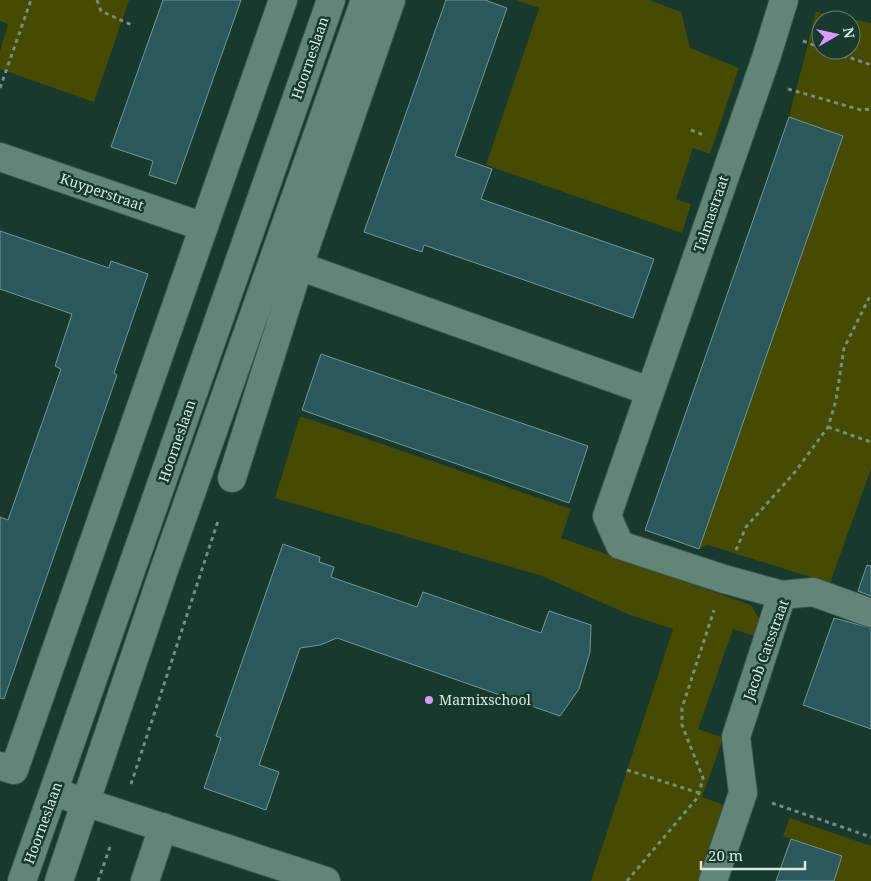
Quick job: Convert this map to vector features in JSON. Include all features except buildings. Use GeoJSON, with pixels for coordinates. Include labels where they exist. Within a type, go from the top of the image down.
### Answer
{"type":"FeatureCollection","features":[{"type":"Feature","properties":{"kind":"street"},"geometry":{"type":"LineString","coordinates":[[7,768],[204,227],[283,0]]}},
{"type":"Feature","properties":{"kind":"street","name":"Hoorneslaan"},"geometry":{"type":"LineString","coordinates":[[22,881],[331,0]]}},
{"type":"Feature","properties":{"kind":"street"},"geometry":{"type":"LineString","coordinates":[[59,881],[164,570],[365,0]]}},
{"type":"Feature","properties":{"kind":"street"},"geometry":{"type":"LineString","coordinates":[[232,478],[300,266],[391,0]]}},
{"type":"Feature","properties":{"kind":"street","name":"Talmastraat"},"geometry":{"type":"LineString","coordinates":[[782,595],[724,579],[620,545],[606,516],[759,79],[784,0]]}},
{"type":"Feature","properties":{"kind":"street","name":"Kuyperstraat"},"geometry":{"type":"LineString","coordinates":[[0,157],[204,227]]}},
{"type":"Feature","properties":{"kind":"street"},"geometry":{"type":"LineString","coordinates":[[300,266],[649,391]]}},
{"type":"Feature","properties":{"kind":"street","name":"Jacob Catsstraat"},"geometry":{"type":"LineString","coordinates":[[713,881],[743,793],[736,738],[782,595],[813,592],[871,612]]}},
{"type":"Feature","properties":{"kind":"street"},"geometry":{"type":"LineString","coordinates":[[54,792],[326,881]]}},
{"type":"Feature","properties":{"kind":"street"},"geometry":{"type":"LineString","coordinates":[[145,881],[163,827]]}},
{"type":"Feature","properties":{"kind":"path"},"geometry":{"type":"LineString","coordinates":[[0,88],[31,0]]}},
{"type":"Feature","properties":{"kind":"path"},"geometry":{"type":"LineString","coordinates":[[97,0],[101,11],[134,26]]}},
{"type":"Feature","properties":{"kind":"path"},"geometry":{"type":"LineString","coordinates":[[857,60],[871,65]]}},
{"type":"Feature","properties":{"kind":"path"},"geometry":{"type":"LineString","coordinates":[[759,79],[861,110],[871,109]]}},
{"type":"Feature","properties":{"kind":"path"},"geometry":{"type":"LineString","coordinates":[[828,428],[871,442]]}},
{"type":"Feature","properties":{"kind":"path"},"geometry":{"type":"LineString","coordinates":[[98,881],[122,814],[232,478]]}},
{"type":"Feature","properties":{"kind":"path"},"geometry":{"type":"LineString","coordinates":[[627,770],[699,792]]}},
{"type":"Feature","properties":{"kind":"path"},"geometry":{"type":"LineString","coordinates":[[703,778],[871,836]]}},
{"type":"Feature","properties":{"kind":"shaded area"},"geometry":{"type":"Polygon","coordinates":[[[0,0],[129,0],[94,102],[0,69],[0,52],[8,24],[0,21],[0,0]]]}},
{"type":"Feature","properties":{"kind":"shaded area"},"geometry":{"type":"Polygon","coordinates":[[[516,0],[649,0],[681,12],[690,48],[739,68],[710,154],[693,148],[676,199],[691,204],[682,233],[486,165],[539,8],[516,0]]]}},
{"type":"Feature","properties":{"kind":"shaded area"},"geometry":{"type":"Polygon","coordinates":[[[861,21],[871,23],[871,469],[830,583],[708,545],[699,549],[843,137],[789,117],[811,31],[811,60],[861,60],[861,21]]]}},
{"type":"Feature","properties":{"kind":"shaded area"},"geometry":{"type":"Polygon","coordinates":[[[300,416],[571,509],[561,538],[751,605],[761,622],[758,637],[733,629],[698,729],[721,737],[722,741],[702,797],[724,805],[698,881],[591,881],[673,629],[630,615],[542,576],[275,498],[300,416]]]}},
{"type":"Feature","properties":{"kind":"shaded area"},"geometry":{"type":"Polygon","coordinates":[[[790,818],[871,846],[871,881],[834,881],[842,856],[783,836],[790,818]]]}},
{"type":"Feature","properties":{"kind":"place","name":"Marnixschool"},"geometry":{"type":"Point","coordinates":[429,700]}}]}
